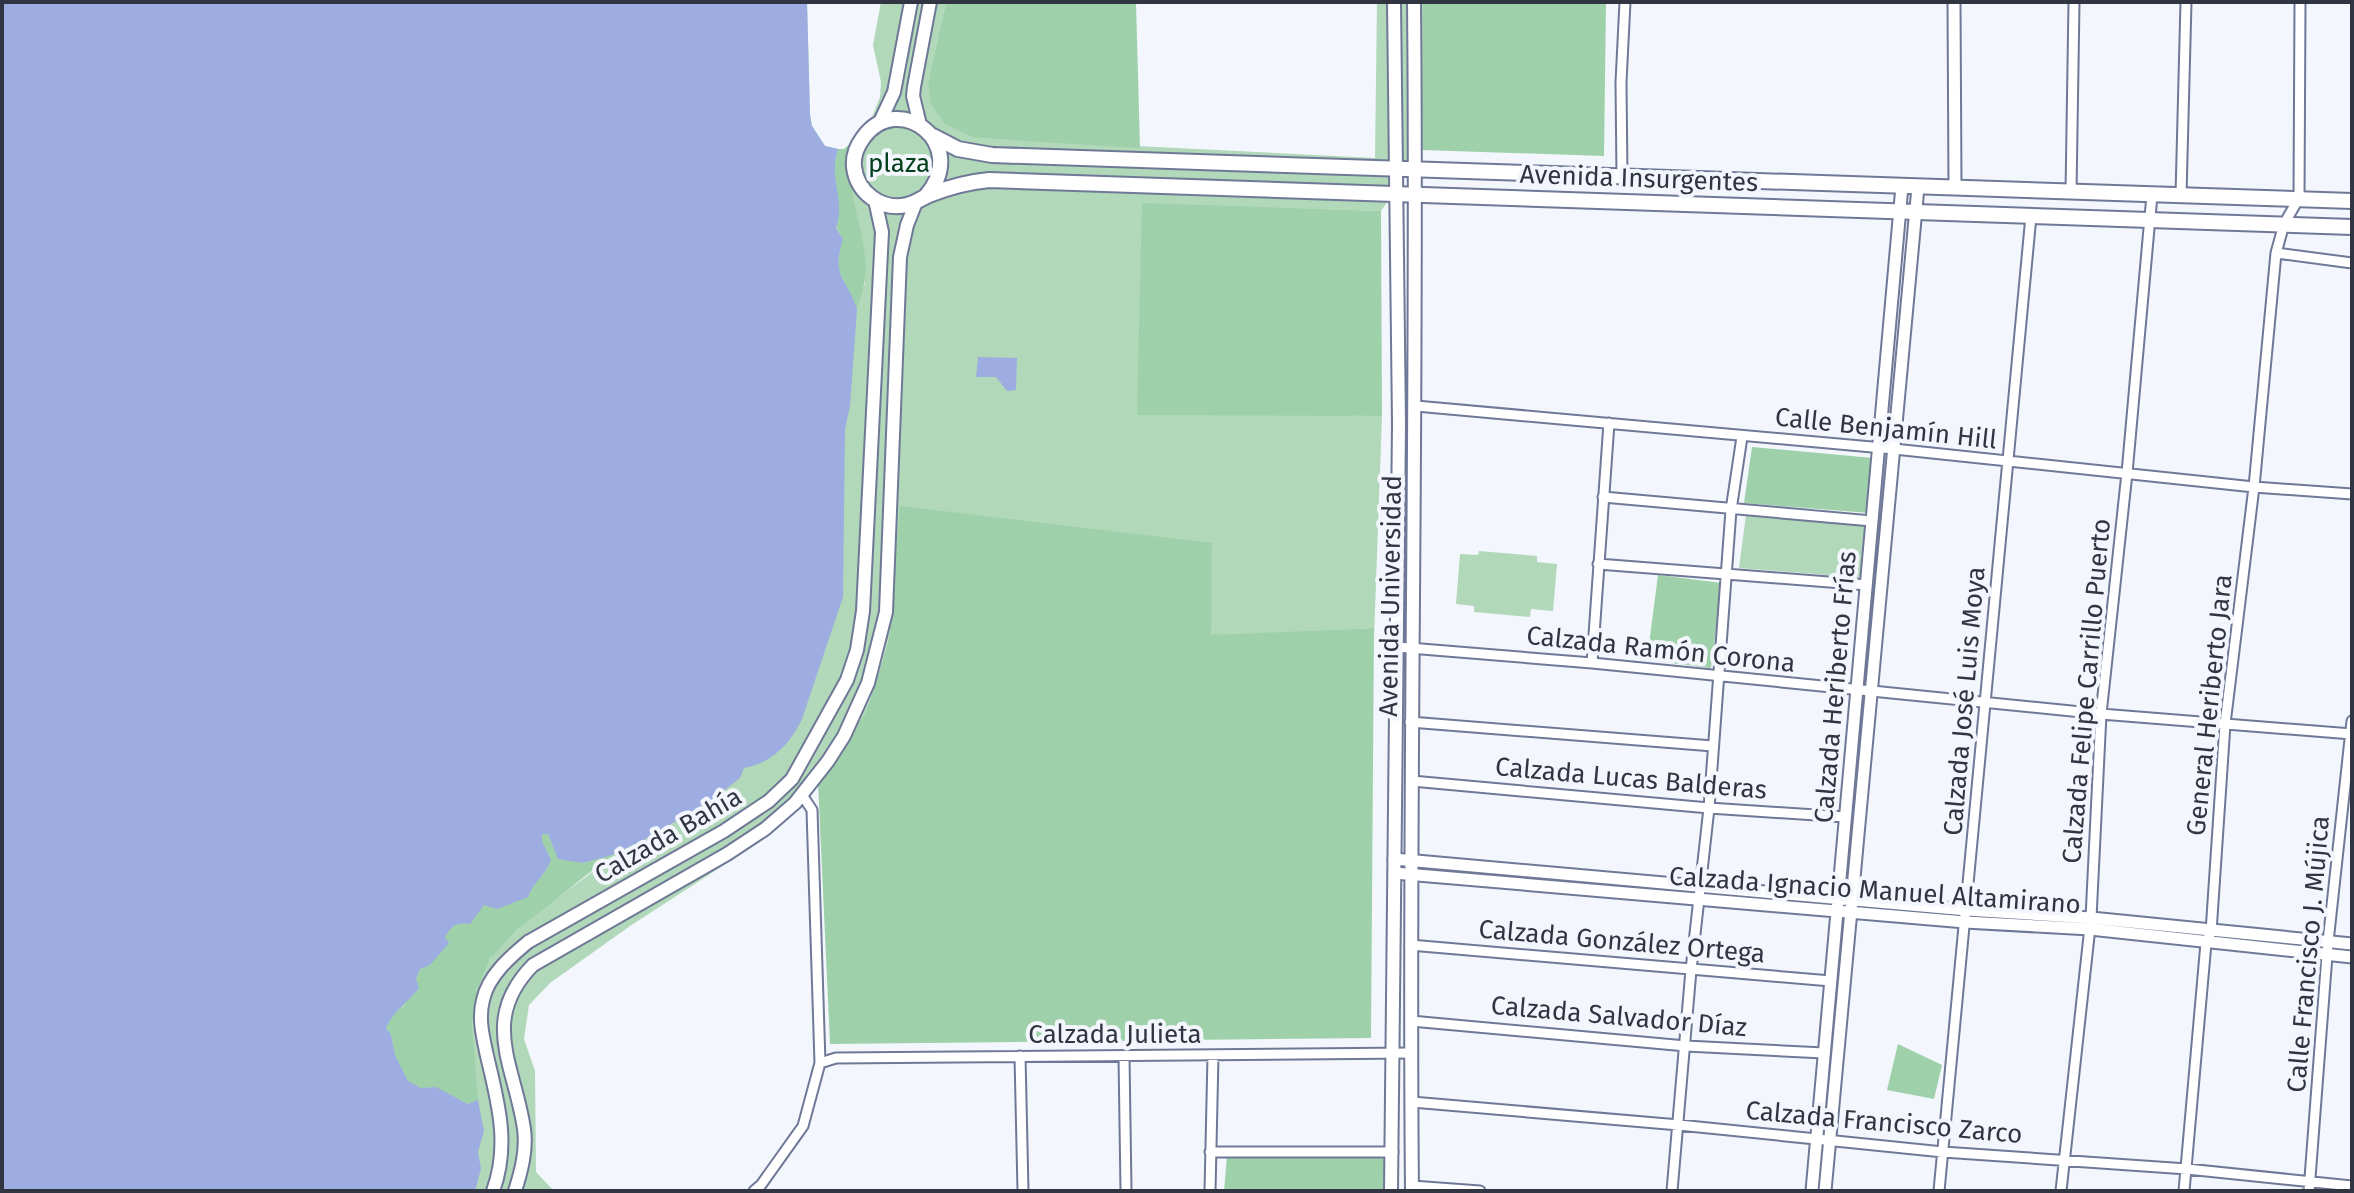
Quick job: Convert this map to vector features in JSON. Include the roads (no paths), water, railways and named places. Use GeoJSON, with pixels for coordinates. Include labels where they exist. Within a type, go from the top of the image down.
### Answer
{"type":"FeatureCollection","features":[{"type":"Feature","properties":{"kind":"main road"},"geometry":{"type":"LineString","coordinates":[[879,124],[894,92],[911,2]]}},
{"type":"Feature","properties":{"kind":"main road"},"geometry":{"type":"LineString","coordinates":[[926,130],[899,119],[879,124],[868,131],[855,154],[858,180],[875,200],[895,206],[921,199],[935,186],[940,173],[938,146],[926,130],[913,96],[930,2]]}},
{"type":"Feature","properties":{"kind":"main road","name":"Avenida Universidad"},"geometry":{"type":"LineString","coordinates":[[1391,1191],[1399,424],[1394,2]]}},
{"type":"Feature","properties":{"kind":"main road","name":"Avenida Universidad"},"geometry":{"type":"LineString","coordinates":[[1412,1189],[1409,874],[1416,406],[1414,2]]}},
{"type":"Feature","properties":{"kind":"main road","name":"Avenida Insurgentes"},"geometry":{"type":"LineString","coordinates":[[926,130],[958,149],[992,155],[2352,201]]}},
{"type":"Feature","properties":{"kind":"main road"},"geometry":{"type":"LineString","coordinates":[[1204,188],[1208,163]]}},
{"type":"Feature","properties":{"kind":"main road","name":"Avenida Insurgentes"},"geometry":{"type":"LineString","coordinates":[[921,199],[971,182],[989,180],[2352,227]]}},
{"type":"Feature","properties":{"kind":"main road","name":"Calzada Bahía"},"geometry":{"type":"LineString","coordinates":[[515,1191],[524,1156],[525,1132],[502,1031],[509,998],[518,980],[533,965],[765,829],[802,795],[828,761],[858,708],[868,683],[886,612],[900,257],[907,225],[921,199]]}},
{"type":"Feature","properties":{"kind":"main road","name":"Calzada Bahía"},"geometry":{"type":"LineString","coordinates":[[493,1191],[500,1172],[503,1135],[481,1025],[483,999],[492,978],[528,942],[724,831],[769,801],[792,779],[847,680],[857,650],[866,566],[882,232],[875,200]]}},
{"type":"Feature","properties":{"kind":"main road"},"geometry":{"type":"LineString","coordinates":[[632,881],[645,900]]}},
{"type":"Feature","properties":{"kind":"street"},"geometry":{"type":"LineString","coordinates":[[1622,177],[1621,82],[1625,2]]}},
{"type":"Feature","properties":{"kind":"street"},"geometry":{"type":"LineString","coordinates":[[1954,2],[1955,188]]}},
{"type":"Feature","properties":{"kind":"street"},"geometry":{"type":"LineString","coordinates":[[2071,192],[2074,2]]}},
{"type":"Feature","properties":{"kind":"street"},"geometry":{"type":"LineString","coordinates":[[2181,195],[2186,2]]}},
{"type":"Feature","properties":{"kind":"street"},"geometry":{"type":"LineString","coordinates":[[2299,198],[2300,2]]}},
{"type":"Feature","properties":{"kind":"street","name":"Calzada Heriberto Frías"},"geometry":{"type":"LineString","coordinates":[[1812,1191],[1902,186]]}},
{"type":"Feature","properties":{"kind":"street","name":"Calzada Heriberto Frías"},"geometry":{"type":"LineString","coordinates":[[1825,1191],[1918,187]]}},
{"type":"Feature","properties":{"kind":"street","name":"Calzada Felipe Carrillo Puerto"},"geometry":{"type":"LineString","coordinates":[[2061,1191],[2091,923],[2101,714],[2152,195]]}},
{"type":"Feature","properties":{"kind":"street","name":"General Heriberto Jara"},"geometry":{"type":"LineString","coordinates":[[2184,1191],[2209,937],[2225,724],[2254,487],[2276,253],[2284,224],[2299,198]]}},
{"type":"Feature","properties":{"kind":"street","name":"Calzada José Luis Moya"},"geometry":{"type":"LineString","coordinates":[[1939,1191],[2031,216]]}},
{"type":"Feature","properties":{"kind":"street"},"geometry":{"type":"LineString","coordinates":[[2276,253],[2352,263]]}},
{"type":"Feature","properties":{"kind":"street","name":"Calle Benjamín Hill"},"geometry":{"type":"LineString","coordinates":[[1416,406],[2352,494]]}},
{"type":"Feature","properties":{"kind":"street"},"geometry":{"type":"LineString","coordinates":[[1592,663],[1609,423]]}},
{"type":"Feature","properties":{"kind":"street"},"geometry":{"type":"LineString","coordinates":[[1672,1191],[1709,808],[1731,510],[1742,437]]}},
{"type":"Feature","properties":{"kind":"street"},"geometry":{"type":"LineString","coordinates":[[1603,497],[1872,521]]}},
{"type":"Feature","properties":{"kind":"street"},"geometry":{"type":"LineString","coordinates":[[1598,564],[1867,585]]}},
{"type":"Feature","properties":{"kind":"street","name":"Calzada Ramón Corona"},"geometry":{"type":"LineString","coordinates":[[1397,647],[1592,663],[2101,714],[2351,734]]}},
{"type":"Feature","properties":{"kind":"street","name":"Calle Francisco J. Mújica"},"geometry":{"type":"LineString","coordinates":[[2310,1186],[2328,942],[2352,721]]}},
{"type":"Feature","properties":{"kind":"street"},"geometry":{"type":"LineString","coordinates":[[1410,722],[1713,746]]}},
{"type":"Feature","properties":{"kind":"street","name":"Calzada Lucas Balderas"},"geometry":{"type":"LineString","coordinates":[[1412,781],[1846,817]]}},
{"type":"Feature","properties":{"kind":"street"},"geometry":{"type":"LineString","coordinates":[[754,1191],[803,1126],[820,1063],[812,810],[802,795]]}},
{"type":"Feature","properties":{"kind":"street","name":"Calzada Ignacio Manuel Altamirano"},"geometry":{"type":"LineString","coordinates":[[1394,866],[1410,860],[1852,898],[1966,916]]}},
{"type":"Feature","properties":{"kind":"street","name":"Calzada Ignacio Manuel Altamirano"},"geometry":{"type":"LineString","coordinates":[[1394,866],[1409,874],[1700,900],[1851,912],[2091,923],[2352,957]]}},
{"type":"Feature","properties":{"kind":"street","name":"Calzada Ignacio Manuel Altamirano"},"geometry":{"type":"LineString","coordinates":[[2209,937],[2352,944]]}},
{"type":"Feature","properties":{"kind":"street","name":"Calzada González Ortega"},"geometry":{"type":"LineString","coordinates":[[1410,945],[1831,981]]}},
{"type":"Feature","properties":{"kind":"street","name":"Calzada Salvador Díaz"},"geometry":{"type":"LineString","coordinates":[[1411,1021],[1686,1046],[1824,1053]]}},
{"type":"Feature","properties":{"kind":"street","name":"Calzada Julieta"},"geometry":{"type":"LineString","coordinates":[[820,1063],[836,1058],[1411,1053]]}},
{"type":"Feature","properties":{"kind":"street"},"geometry":{"type":"LineString","coordinates":[[1020,1056],[1023,1191]]}},
{"type":"Feature","properties":{"kind":"street"},"geometry":{"type":"LineString","coordinates":[[1124,1056],[1126,1191]]}},
{"type":"Feature","properties":{"kind":"street"},"geometry":{"type":"LineString","coordinates":[[1210,1191],[1213,1056]]}},
{"type":"Feature","properties":{"kind":"street","name":"Calzada Francisco Zarco"},"geometry":{"type":"LineString","coordinates":[[1412,1102],[1943,1152],[2187,1169],[2310,1186],[2352,1186]]}},
{"type":"Feature","properties":{"kind":"street"},"geometry":{"type":"LineString","coordinates":[[1210,1152],[1393,1152]]}},
{"type":"Feature","properties":{"kind":"street"},"geometry":{"type":"LineString","coordinates":[[1412,1189],[1480,1191]]}},
{"type":"Feature","properties":{"kind":"water"},"geometry":{"type":"Polygon","coordinates":[[[2,2],[807,2],[810,115],[812,126],[825,146],[838,149],[835,170],[839,217],[836,228],[843,239],[839,270],[857,309],[850,406],[845,429],[843,597],[802,719],[779,751],[763,762],[744,768],[740,778],[712,800],[612,855],[583,863],[558,859],[548,834],[542,834],[551,860],[528,897],[497,909],[484,905],[470,924],[452,927],[445,937],[449,943],[430,965],[420,969],[416,979],[419,988],[386,1028],[408,1081],[421,1088],[436,1087],[468,1104],[478,1100],[484,1131],[478,1152],[481,1169],[475,1191],[2,1191],[2,2]]]}},
{"type":"Feature","properties":{"kind":"water"},"geometry":{"type":"Polygon","coordinates":[[[978,357],[1017,358],[1016,390],[1007,391],[996,377],[976,377],[978,357]]]}},
{"type":"Feature","properties":{"kind":"park label","name":"plaza"},"geometry":{"type":"Point","coordinates":[899,163]}}]}
